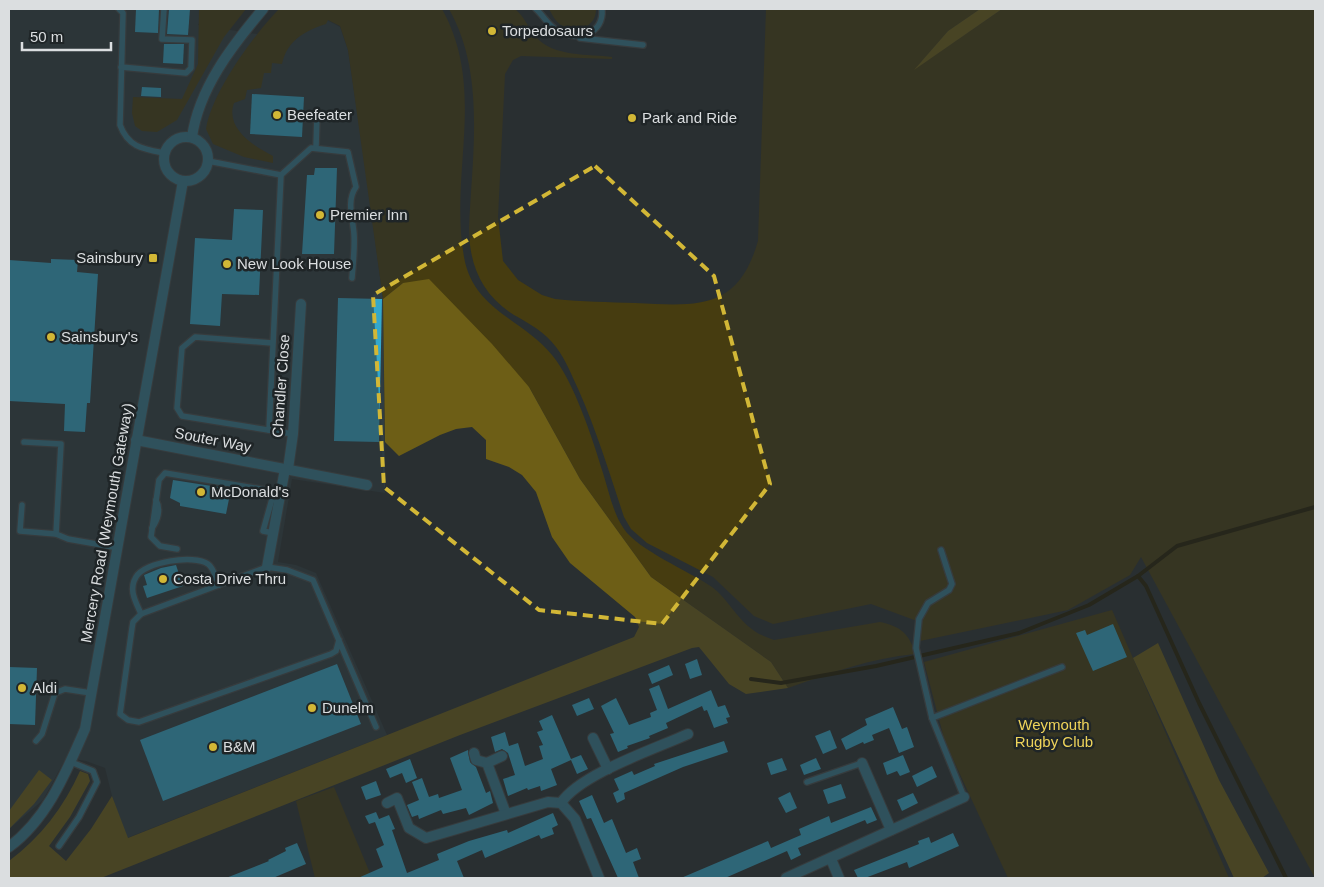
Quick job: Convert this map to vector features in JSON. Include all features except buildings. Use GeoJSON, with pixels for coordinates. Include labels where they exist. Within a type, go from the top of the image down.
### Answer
{"type":"FeatureCollection","features":[{"type":"Feature","properties":{"kind":"street"},"geometry":{"type":"LineString","coordinates":[[192,137],[194,121],[204,96],[230,49],[263,9]]}},
{"type":"Feature","properties":{"kind":"street"},"geometry":{"type":"LineString","coordinates":[[192,137],[205,148],[208,161],[201,176],[191,181],[183,181],[168,173],[164,153],[167,147],[177,139],[192,137]]}},
{"type":"Feature","properties":{"kind":"street","name":"Mercery Road (Weymouth Gateway)"},"geometry":{"type":"LineString","coordinates":[[9,847],[18,840],[56,794],[85,728],[119,548],[136,440],[183,181]]}},
{"type":"Feature","properties":{"kind":"street","name":"Chandler Close"},"geometry":{"type":"LineString","coordinates":[[287,469],[294,434],[301,304]]}},
{"type":"Feature","properties":{"kind":"street","name":"Souter Way"},"geometry":{"type":"LineString","coordinates":[[136,440],[368,485]]}},
{"type":"Feature","properties":{"kind":"street"},"geometry":{"type":"LineString","coordinates":[[267,567],[268,532],[287,469]]}},
{"type":"Feature","properties":{"kind":"street"},"geometry":{"type":"LineString","coordinates":[[561,803],[567,795],[608,769],[688,734]]}},
{"type":"Feature","properties":{"kind":"street"},"geometry":{"type":"LineString","coordinates":[[592,738],[608,769]]}},
{"type":"Feature","properties":{"kind":"street"},"geometry":{"type":"LineString","coordinates":[[474,754],[476,760],[487,762],[502,756]]}},
{"type":"Feature","properties":{"kind":"street"},"geometry":{"type":"LineString","coordinates":[[487,762],[506,814]]}},
{"type":"Feature","properties":{"kind":"street"},"geometry":{"type":"LineString","coordinates":[[862,763],[891,830]]}},
{"type":"Feature","properties":{"kind":"street"},"geometry":{"type":"LineString","coordinates":[[786,878],[964,797]]}},
{"type":"Feature","properties":{"kind":"street"},"geometry":{"type":"LineString","coordinates":[[387,804],[397,798],[409,828],[426,838],[548,802],[561,803],[575,819],[599,878]]}},
{"type":"Feature","properties":{"kind":"street"},"geometry":{"type":"LineString","coordinates":[[831,859],[839,878]]}},
{"type":"Feature","properties":{"kind":"lane"},"geometry":{"type":"LineString","coordinates":[[119,9],[123,13],[120,103],[123,133],[137,148],[164,153]]}},
{"type":"Feature","properties":{"kind":"lane"},"geometry":{"type":"LineString","coordinates":[[121,67],[186,73],[191,68],[192,40],[162,39],[164,9]]}},
{"type":"Feature","properties":{"kind":"lane"},"geometry":{"type":"LineString","coordinates":[[536,9],[558,32],[576,38],[643,45]]}},
{"type":"Feature","properties":{"kind":"lane"},"geometry":{"type":"LineString","coordinates":[[576,38],[591,33],[598,26],[602,18],[602,9]]}},
{"type":"Feature","properties":{"kind":"lane"},"geometry":{"type":"LineString","coordinates":[[316,147],[317,116]]}},
{"type":"Feature","properties":{"kind":"lane"},"geometry":{"type":"LineString","coordinates":[[269,430],[281,175],[311,148],[345,151],[351,157],[356,187],[352,193],[351,223],[354,232],[352,278]]}},
{"type":"Feature","properties":{"kind":"lane"},"geometry":{"type":"LineString","coordinates":[[208,161],[281,175]]}},
{"type":"Feature","properties":{"kind":"lane"},"geometry":{"type":"LineString","coordinates":[[272,343],[195,337],[182,348],[177,408],[182,416],[294,434]]}},
{"type":"Feature","properties":{"kind":"lane"},"geometry":{"type":"LineString","coordinates":[[24,442],[61,444],[56,534]]}},
{"type":"Feature","properties":{"kind":"lane"},"geometry":{"type":"LineString","coordinates":[[177,549],[156,544],[151,537],[160,477],[168,473],[267,490],[272,498],[268,532]]}},
{"type":"Feature","properties":{"kind":"lane"},"geometry":{"type":"LineString","coordinates":[[22,505],[20,531],[56,534],[68,539],[119,548]]}},
{"type":"Feature","properties":{"kind":"lane"},"geometry":{"type":"LineString","coordinates":[[941,550],[952,584],[950,590],[928,603],[919,619],[916,648],[932,718],[964,797]]}},
{"type":"Feature","properties":{"kind":"lane"},"geometry":{"type":"LineString","coordinates":[[141,614],[132,591],[134,579],[143,570],[178,559],[203,562],[211,567],[219,585]]}},
{"type":"Feature","properties":{"kind":"lane"},"geometry":{"type":"LineString","coordinates":[[339,640],[336,651],[331,654],[139,722],[123,718],[120,708],[133,622],[141,614],[267,567],[287,570],[313,580],[339,640],[376,727]]}},
{"type":"Feature","properties":{"kind":"lane"},"geometry":{"type":"LineString","coordinates":[[932,718],[1062,667]]}},
{"type":"Feature","properties":{"kind":"lane"},"geometry":{"type":"LineString","coordinates":[[36,741],[42,734],[55,693],[65,689],[91,693]]}},
{"type":"Feature","properties":{"kind":"lane"},"geometry":{"type":"LineString","coordinates":[[59,846],[83,811],[97,782],[93,771],[71,762]]}},
{"type":"Feature","properties":{"kind":"lane"},"geometry":{"type":"LineString","coordinates":[[807,782],[862,763]]}},
{"type":"Feature","properties":{"kind":"highlighted area"},"geometry":{"type":"Polygon","coordinates":[[[595,166],[714,276],[770,484],[662,624],[539,610],[384,487],[373,295],[595,166]]]}},
{"type":"Feature","properties":{"kind":"shaded area"},"geometry":{"type":"Polygon","coordinates":[[[9,9],[206,9],[198,25],[263,35],[327,20],[340,27],[348,50],[365,166],[383,299],[385,493],[292,479],[278,562],[296,565],[316,573],[387,735],[127,838],[112,796],[105,768],[86,761],[66,758],[43,800],[9,829],[9,9]]]}},
{"type":"Feature","properties":{"kind":"shaded area"},"geometry":{"type":"Polygon","coordinates":[[[980,9],[1002,9],[914,70],[948,31],[980,9]]]}},
{"type":"Feature","properties":{"kind":"shaded area"},"geometry":{"type":"Polygon","coordinates":[[[429,279],[492,344],[529,387],[580,479],[651,577],[771,662],[788,688],[746,694],[729,684],[699,647],[692,648],[460,735],[101,878],[9,878],[9,861],[31,842],[50,821],[67,797],[80,771],[88,774],[90,781],[70,817],[49,846],[66,861],[91,829],[112,796],[128,838],[634,637],[639,627],[635,617],[570,563],[552,537],[536,492],[522,475],[509,467],[486,459],[486,440],[472,427],[456,429],[440,435],[399,456],[385,442],[383,299],[403,283],[429,279]]]}},
{"type":"Feature","properties":{"kind":"shaded area"},"geometry":{"type":"Polygon","coordinates":[[[1158,643],[1219,780],[1269,873],[1262,878],[1234,878],[1133,658],[1158,643]]]}},
{"type":"Feature","properties":{"kind":"shaded area"},"geometry":{"type":"Polygon","coordinates":[[[39,770],[52,780],[34,804],[9,829],[9,811],[39,770]]]}},
{"type":"Feature","properties":{"kind":"green space"},"geometry":{"type":"Polygon","coordinates":[[[199,9],[246,9],[224,37],[177,120],[157,132],[142,131],[135,126],[132,113],[133,97],[182,99],[198,64],[199,9]]]}},
{"type":"Feature","properties":{"kind":"green space"},"geometry":{"type":"Polygon","coordinates":[[[279,9],[442,9],[455,39],[462,70],[465,101],[461,225],[464,257],[469,275],[477,290],[488,302],[540,343],[560,366],[582,411],[617,516],[631,537],[640,545],[712,587],[747,625],[763,636],[774,640],[880,622],[893,626],[903,632],[910,641],[915,654],[867,663],[788,688],[771,662],[651,577],[580,479],[529,387],[403,283],[383,299],[348,50],[340,26],[328,20],[326,24],[298,38],[288,49],[282,64],[272,63],[271,73],[264,73],[261,88],[247,90],[245,99],[234,103],[232,112],[237,128],[249,141],[273,156],[273,163],[244,157],[213,144],[206,129],[216,98],[246,49],[279,9]]]}},
{"type":"Feature","properties":{"kind":"green space"},"geometry":{"type":"Polygon","coordinates":[[[449,9],[515,9],[536,37],[552,48],[572,53],[612,57],[612,59],[521,56],[513,60],[505,74],[498,217],[503,261],[518,280],[542,295],[555,299],[678,304],[696,303],[712,299],[727,292],[739,281],[750,264],[758,241],[766,9],[980,9],[948,31],[916,68],[1002,9],[1315,9],[1315,878],[1141,557],[1130,575],[1068,610],[920,641],[917,621],[871,604],[773,624],[754,616],[713,577],[647,543],[631,529],[624,517],[586,406],[563,357],[552,342],[542,333],[514,315],[493,298],[475,267],[469,228],[474,144],[472,88],[461,34],[449,9]]]}},
{"type":"Feature","properties":{"kind":"green space"},"geometry":{"type":"Polygon","coordinates":[[[549,9],[596,9],[593,21],[589,25],[573,29],[561,25],[549,9]]]}},
{"type":"Feature","properties":{"kind":"green space","name":"Weymouth Rugby Club"},"geometry":{"type":"Polygon","coordinates":[[[1112,610],[1229,878],[1008,878],[945,742],[924,662],[1112,610]]]}},
{"type":"Feature","properties":{"kind":"green space"},"geometry":{"type":"Polygon","coordinates":[[[334,787],[372,878],[315,878],[296,801],[334,787]]]}},
{"type":"Feature","properties":{"kind":"waterway"},"geometry":{"type":"LineString","coordinates":[[751,679],[781,683],[876,666],[1019,633],[1089,605],[1138,576],[1177,546],[1315,507]]}},
{"type":"Feature","properties":{"kind":"waterway"},"geometry":{"type":"LineString","coordinates":[[1138,576],[1146,586],[1199,703],[1286,878]]}},
{"type":"Feature","properties":{"kind":"place","name":"Torpedosaurs"},"geometry":{"type":"Point","coordinates":[492,31]}},
{"type":"Feature","properties":{"kind":"place","name":"Beefeater"},"geometry":{"type":"Point","coordinates":[277,115]}},
{"type":"Feature","properties":{"kind":"place","name":"Park and Ride"},"geometry":{"type":"Point","coordinates":[632,118]}},
{"type":"Feature","properties":{"kind":"place","name":"Premier Inn"},"geometry":{"type":"Point","coordinates":[320,215]}},
{"type":"Feature","properties":{"kind":"place","name":"Sainsbury"},"geometry":{"type":"Point","coordinates":[153,258]}},
{"type":"Feature","properties":{"kind":"place","name":"New Look House"},"geometry":{"type":"Point","coordinates":[227,264]}},
{"type":"Feature","properties":{"kind":"place","name":"Sainsbury's"},"geometry":{"type":"Point","coordinates":[51,337]}},
{"type":"Feature","properties":{"kind":"place","name":"McDonald's"},"geometry":{"type":"Point","coordinates":[201,492]}},
{"type":"Feature","properties":{"kind":"place","name":"Costa Drive Thru"},"geometry":{"type":"Point","coordinates":[163,579]}},
{"type":"Feature","properties":{"kind":"place","name":"Aldi"},"geometry":{"type":"Point","coordinates":[22,688]}},
{"type":"Feature","properties":{"kind":"place","name":"Dunelm"},"geometry":{"type":"Point","coordinates":[312,708]}},
{"type":"Feature","properties":{"kind":"place","name":"B&M"},"geometry":{"type":"Point","coordinates":[213,747]}}]}
